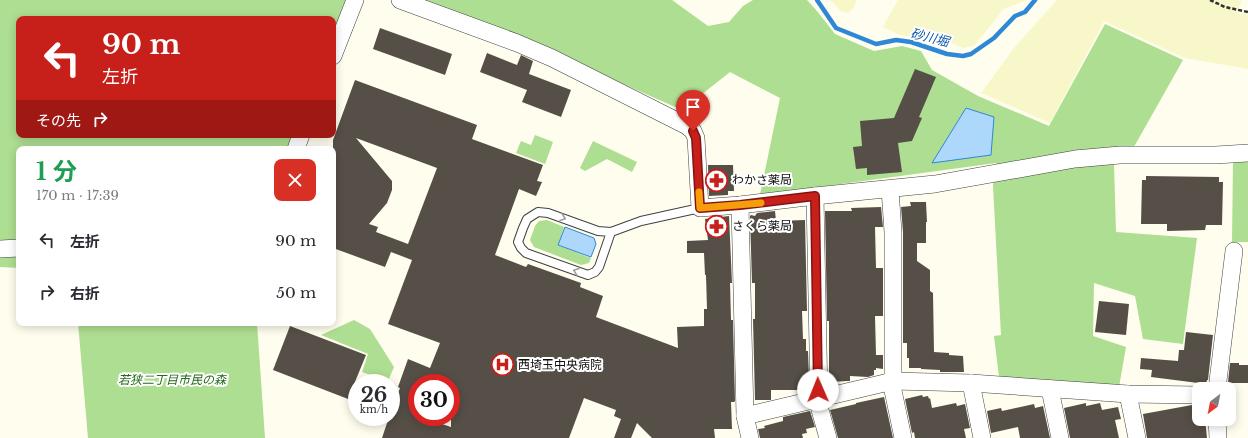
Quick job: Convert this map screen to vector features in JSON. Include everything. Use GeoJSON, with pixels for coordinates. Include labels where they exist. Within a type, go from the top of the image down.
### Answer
{"type":"FeatureCollection","features":[{"type":"Feature","properties":{"kind":"street"},"geometry":{"type":"LineString","coordinates":[[336,48],[355,0]]}},
{"type":"Feature","properties":{"kind":"street"},"geometry":{"type":"LineString","coordinates":[[400,0],[517,43],[552,58],[687,126],[693,131],[696,138],[700,208],[935,184],[1075,159],[1120,155],[1216,155],[1248,153]]}},
{"type":"Feature","properties":{"kind":"street"},"geometry":{"type":"LineString","coordinates":[[890,189],[893,232],[892,381],[903,438]]}},
{"type":"Feature","properties":{"kind":"street"},"geometry":{"type":"LineString","coordinates":[[815,196],[818,398],[828,438]]}},
{"type":"Feature","properties":{"kind":"street"},"geometry":{"type":"LineString","coordinates":[[740,205],[746,416],[750,438]]}},
{"type":"Feature","properties":{"kind":"street"},"geometry":{"type":"LineString","coordinates":[[0,249],[16,248]]}},
{"type":"Feature","properties":{"kind":"street"},"geometry":{"type":"LineString","coordinates":[[1218,382],[1234,251]]}},
{"type":"Feature","properties":{"kind":"street"},"geometry":{"type":"LineString","coordinates":[[746,416],[892,381],[971,383],[1128,394],[1192,395]]}},
{"type":"Feature","properties":{"kind":"street"},"geometry":{"type":"LineString","coordinates":[[971,383],[982,438]]}},
{"type":"Feature","properties":{"kind":"street"},"geometry":{"type":"LineString","coordinates":[[1050,389],[1060,438]]}},
{"type":"Feature","properties":{"kind":"street"},"geometry":{"type":"LineString","coordinates":[[1128,394],[1137,438]]}},
{"type":"Feature","properties":{"kind":"street"},"geometry":{"type":"LineString","coordinates":[[1217,426],[1218,438]]}},
{"type":"Feature","properties":{"kind":"lane"},"geometry":{"type":"LineString","coordinates":[[611,232],[599,267],[595,272],[588,275],[526,253],[520,248],[518,242],[527,219],[538,212],[548,213],[598,231],[611,232],[641,221],[700,208]]}},
{"type":"Feature","properties":{"kind":"path"},"geometry":{"type":"LineString","coordinates":[[1210,0],[1225,7],[1248,12]]}},
{"type":"Feature","properties":{"kind":"green space"},"geometry":{"type":"Polygon","coordinates":[[[0,0],[349,0],[336,36],[336,16],[16,16],[16,138],[299,138],[296,146],[16,146],[16,268],[0,267],[0,0]]]}},
{"type":"Feature","properties":{"kind":"green space"},"geometry":{"type":"Polygon","coordinates":[[[422,0],[672,0],[708,26],[729,22],[743,6],[753,0],[807,0],[835,34],[874,51],[902,46],[921,51],[932,70],[978,96],[1049,126],[1105,24],[1183,60],[1135,145],[1114,164],[1116,232],[1197,238],[1183,344],[1143,339],[1135,296],[1094,283],[1093,336],[1126,347],[1119,387],[999,377],[994,336],[1001,335],[993,186],[996,163],[760,195],[780,98],[730,72],[682,110],[521,39],[422,0]]]}},
{"type":"Feature","properties":{"kind":"green space"},"geometry":{"type":"Polygon","coordinates":[[[830,0],[857,0],[854,7],[848,13],[842,12],[830,0]]]}},
{"type":"Feature","properties":{"kind":"green space"},"geometry":{"type":"Polygon","coordinates":[[[898,0],[1027,0],[1003,9],[974,46],[964,48],[933,36],[922,39],[900,35],[883,27],[898,0]]]}},
{"type":"Feature","properties":{"kind":"green space"},"geometry":{"type":"Polygon","coordinates":[[[1057,0],[1242,0],[1237,12],[1248,15],[1248,69],[1185,58],[1104,21],[1050,123],[981,93],[1014,48],[1057,0]]]}},
{"type":"Feature","properties":{"kind":"green space"},"geometry":{"type":"Polygon","coordinates":[[[535,135],[553,142],[545,164],[516,153],[521,141],[531,145],[535,135]]]}},
{"type":"Feature","properties":{"kind":"green space"},"geometry":{"type":"Polygon","coordinates":[[[593,141],[637,162],[632,172],[607,159],[585,171],[580,168],[593,141]]]}},
{"type":"Feature","properties":{"kind":"green space"},"geometry":{"type":"Polygon","coordinates":[[[1248,161],[1248,242],[1232,242],[1233,162],[1248,161]]]}},
{"type":"Feature","properties":{"kind":"green space"},"geometry":{"type":"Polygon","coordinates":[[[547,220],[564,227],[558,245],[591,258],[589,263],[581,265],[534,247],[530,240],[535,226],[539,221],[547,220]]]}},
{"type":"Feature","properties":{"kind":"green space"},"geometry":{"type":"Polygon","coordinates":[[[354,320],[370,329],[394,367],[391,374],[368,374],[362,372],[368,354],[321,335],[354,320]]]}},
{"type":"Feature","properties":{"kind":"green space","name":"若狭二丁目市民の森"},"geometry":{"type":"Polygon","coordinates":[[[78,326],[257,326],[265,438],[88,438],[78,326]]]}},
{"type":"Feature","properties":{"kind":"water"},"geometry":{"type":"Polygon","coordinates":[[[966,108],[994,117],[991,155],[932,163],[966,108]]]}},
{"type":"Feature","properties":{"kind":"water"},"geometry":{"type":"Polygon","coordinates":[[[565,227],[594,238],[596,244],[591,257],[558,245],[565,227]]]}},
{"type":"Feature","properties":{"kind":"building"},"geometry":{"type":"Polygon","coordinates":[[[380,28],[452,54],[445,75],[373,49],[380,28]]]}},
{"type":"Feature","properties":{"kind":"building"},"geometry":{"type":"Polygon","coordinates":[[[487,53],[517,65],[521,55],[533,61],[529,74],[571,90],[561,117],[522,102],[527,90],[480,72],[487,53]]]}},
{"type":"Feature","properties":{"kind":"building"},"geometry":{"type":"Polygon","coordinates":[[[915,69],[936,77],[919,117],[922,118],[912,141],[898,143],[902,172],[867,175],[867,168],[856,169],[853,147],[862,146],[860,121],[894,118],[915,69]]]}},
{"type":"Feature","properties":{"kind":"building"},"geometry":{"type":"Polygon","coordinates":[[[355,80],[477,125],[472,139],[543,165],[537,181],[542,182],[536,196],[519,189],[495,255],[526,267],[528,264],[581,283],[580,287],[603,296],[596,317],[678,348],[677,327],[704,326],[704,309],[707,309],[704,253],[687,253],[687,241],[708,240],[705,219],[729,216],[732,283],[730,283],[731,320],[733,320],[735,401],[731,402],[732,429],[714,429],[715,438],[652,438],[637,423],[631,438],[614,438],[621,419],[614,416],[616,410],[584,398],[569,438],[382,438],[386,426],[400,426],[400,381],[408,359],[430,368],[440,343],[388,324],[412,260],[391,252],[385,267],[336,249],[336,146],[333,146],[333,140],[334,138],[336,138],[336,132],[355,80]],[[356,138],[392,181],[392,190],[387,203],[369,224],[378,227],[376,232],[408,244],[437,168],[356,138]]]}},
{"type":"Feature","properties":{"kind":"building"},"geometry":{"type":"Polygon","coordinates":[[[708,165],[733,165],[734,191],[728,191],[728,195],[709,196],[708,165]]]}},
{"type":"Feature","properties":{"kind":"building"},"geometry":{"type":"Polygon","coordinates":[[[1146,176],[1219,177],[1219,182],[1223,182],[1222,225],[1206,225],[1205,230],[1167,231],[1167,224],[1141,224],[1142,180],[1146,180],[1146,176]]]}},
{"type":"Feature","properties":{"kind":"building"},"geometry":{"type":"Polygon","coordinates":[[[910,202],[926,202],[926,243],[917,243],[917,261],[930,270],[930,291],[933,293],[934,352],[963,356],[964,372],[940,372],[940,370],[909,368],[907,343],[903,343],[903,232],[901,207],[911,206],[910,202]]]}},
{"type":"Feature","properties":{"kind":"building"},"geometry":{"type":"Polygon","coordinates":[[[881,207],[883,227],[875,227],[876,268],[883,268],[883,316],[875,316],[876,355],[883,355],[883,369],[876,368],[876,370],[874,370],[874,375],[868,377],[850,376],[850,381],[830,382],[829,321],[827,321],[825,211],[852,211],[851,208],[881,207]]]}},
{"type":"Feature","properties":{"kind":"building"},"geometry":{"type":"Polygon","coordinates":[[[775,211],[776,221],[805,220],[807,311],[802,311],[803,339],[806,339],[806,351],[808,351],[809,377],[807,377],[807,390],[771,390],[771,400],[755,400],[753,319],[755,319],[755,283],[752,283],[750,216],[755,216],[757,213],[775,211]]]}},
{"type":"Feature","properties":{"kind":"building"},"geometry":{"type":"Polygon","coordinates":[[[1099,301],[1129,304],[1126,335],[1095,332],[1099,301]]]}},
{"type":"Feature","properties":{"kind":"building"},"geometry":{"type":"Polygon","coordinates":[[[290,326],[366,355],[358,374],[348,374],[348,399],[273,370],[290,326]]]}},
{"type":"Feature","properties":{"kind":"building"},"geometry":{"type":"Polygon","coordinates":[[[1186,332],[1213,335],[1208,380],[1206,382],[1192,382],[1151,377],[1152,370],[1140,369],[1141,358],[1178,361],[1179,350],[1184,350],[1186,332]]]}},
{"type":"Feature","properties":{"kind":"building"},"geometry":{"type":"Polygon","coordinates":[[[1230,363],[1248,365],[1248,383],[1228,382],[1230,363]]]}},
{"type":"Feature","properties":{"kind":"building"},"geometry":{"type":"Polygon","coordinates":[[[922,395],[923,397],[928,396],[929,399],[930,398],[932,408],[956,403],[957,406],[965,404],[970,428],[964,429],[966,438],[915,438],[914,432],[912,433],[905,399],[922,395]]]}},
{"type":"Feature","properties":{"kind":"building"},"geometry":{"type":"Polygon","coordinates":[[[884,397],[893,438],[838,438],[830,410],[884,397]]]}},
{"type":"Feature","properties":{"kind":"building"},"geometry":{"type":"Polygon","coordinates":[[[1086,403],[1086,406],[1100,403],[1102,410],[1118,407],[1121,419],[1115,420],[1119,438],[1070,438],[1064,408],[1086,403]]]}},
{"type":"Feature","properties":{"kind":"building"},"geometry":{"type":"Polygon","coordinates":[[[1034,404],[1035,408],[1043,406],[1050,438],[1020,438],[1018,427],[991,433],[987,411],[1001,408],[1002,411],[1034,404]]]}},
{"type":"Feature","properties":{"kind":"building"},"geometry":{"type":"Polygon","coordinates":[[[1192,405],[1192,426],[1206,426],[1207,438],[1147,438],[1143,414],[1192,405]]]}},
{"type":"Feature","properties":{"kind":"building"},"geometry":{"type":"Polygon","coordinates":[[[810,411],[815,427],[806,429],[807,433],[802,434],[803,438],[760,438],[758,429],[783,421],[783,417],[810,411]]]}},
{"type":"Feature","properties":{"kind":"waterway","name":"砂川堀"},"geometry":{"type":"LineString","coordinates":[[817,0],[836,28],[876,44],[896,40],[911,42],[947,54],[963,56],[971,54],[994,38],[1015,16],[1025,12],[1035,0]]}},
{"type":"Feature","properties":{"kind":"slow traffic"},"geometry":{"type":"LineString","coordinates":[[699,192],[700,208],[761,203]]}},
{"type":"Feature","properties":{"kind":"place","name":"わかさ薬局"},"geometry":{"type":"Point","coordinates":[717,180]}},
{"type":"Feature","properties":{"kind":"place","name":"さくら薬局"},"geometry":{"type":"Point","coordinates":[717,226]}},
{"type":"Feature","properties":{"kind":"place","name":"西埼玉中央病院"},"geometry":{"type":"Point","coordinates":[502,365]}},
{"type":"Feature","properties":{"kind":"route"},"geometry":{"type":"LineString","coordinates":[[693,131],[696,138],[700,208],[815,196],[818,390]]}}]}
